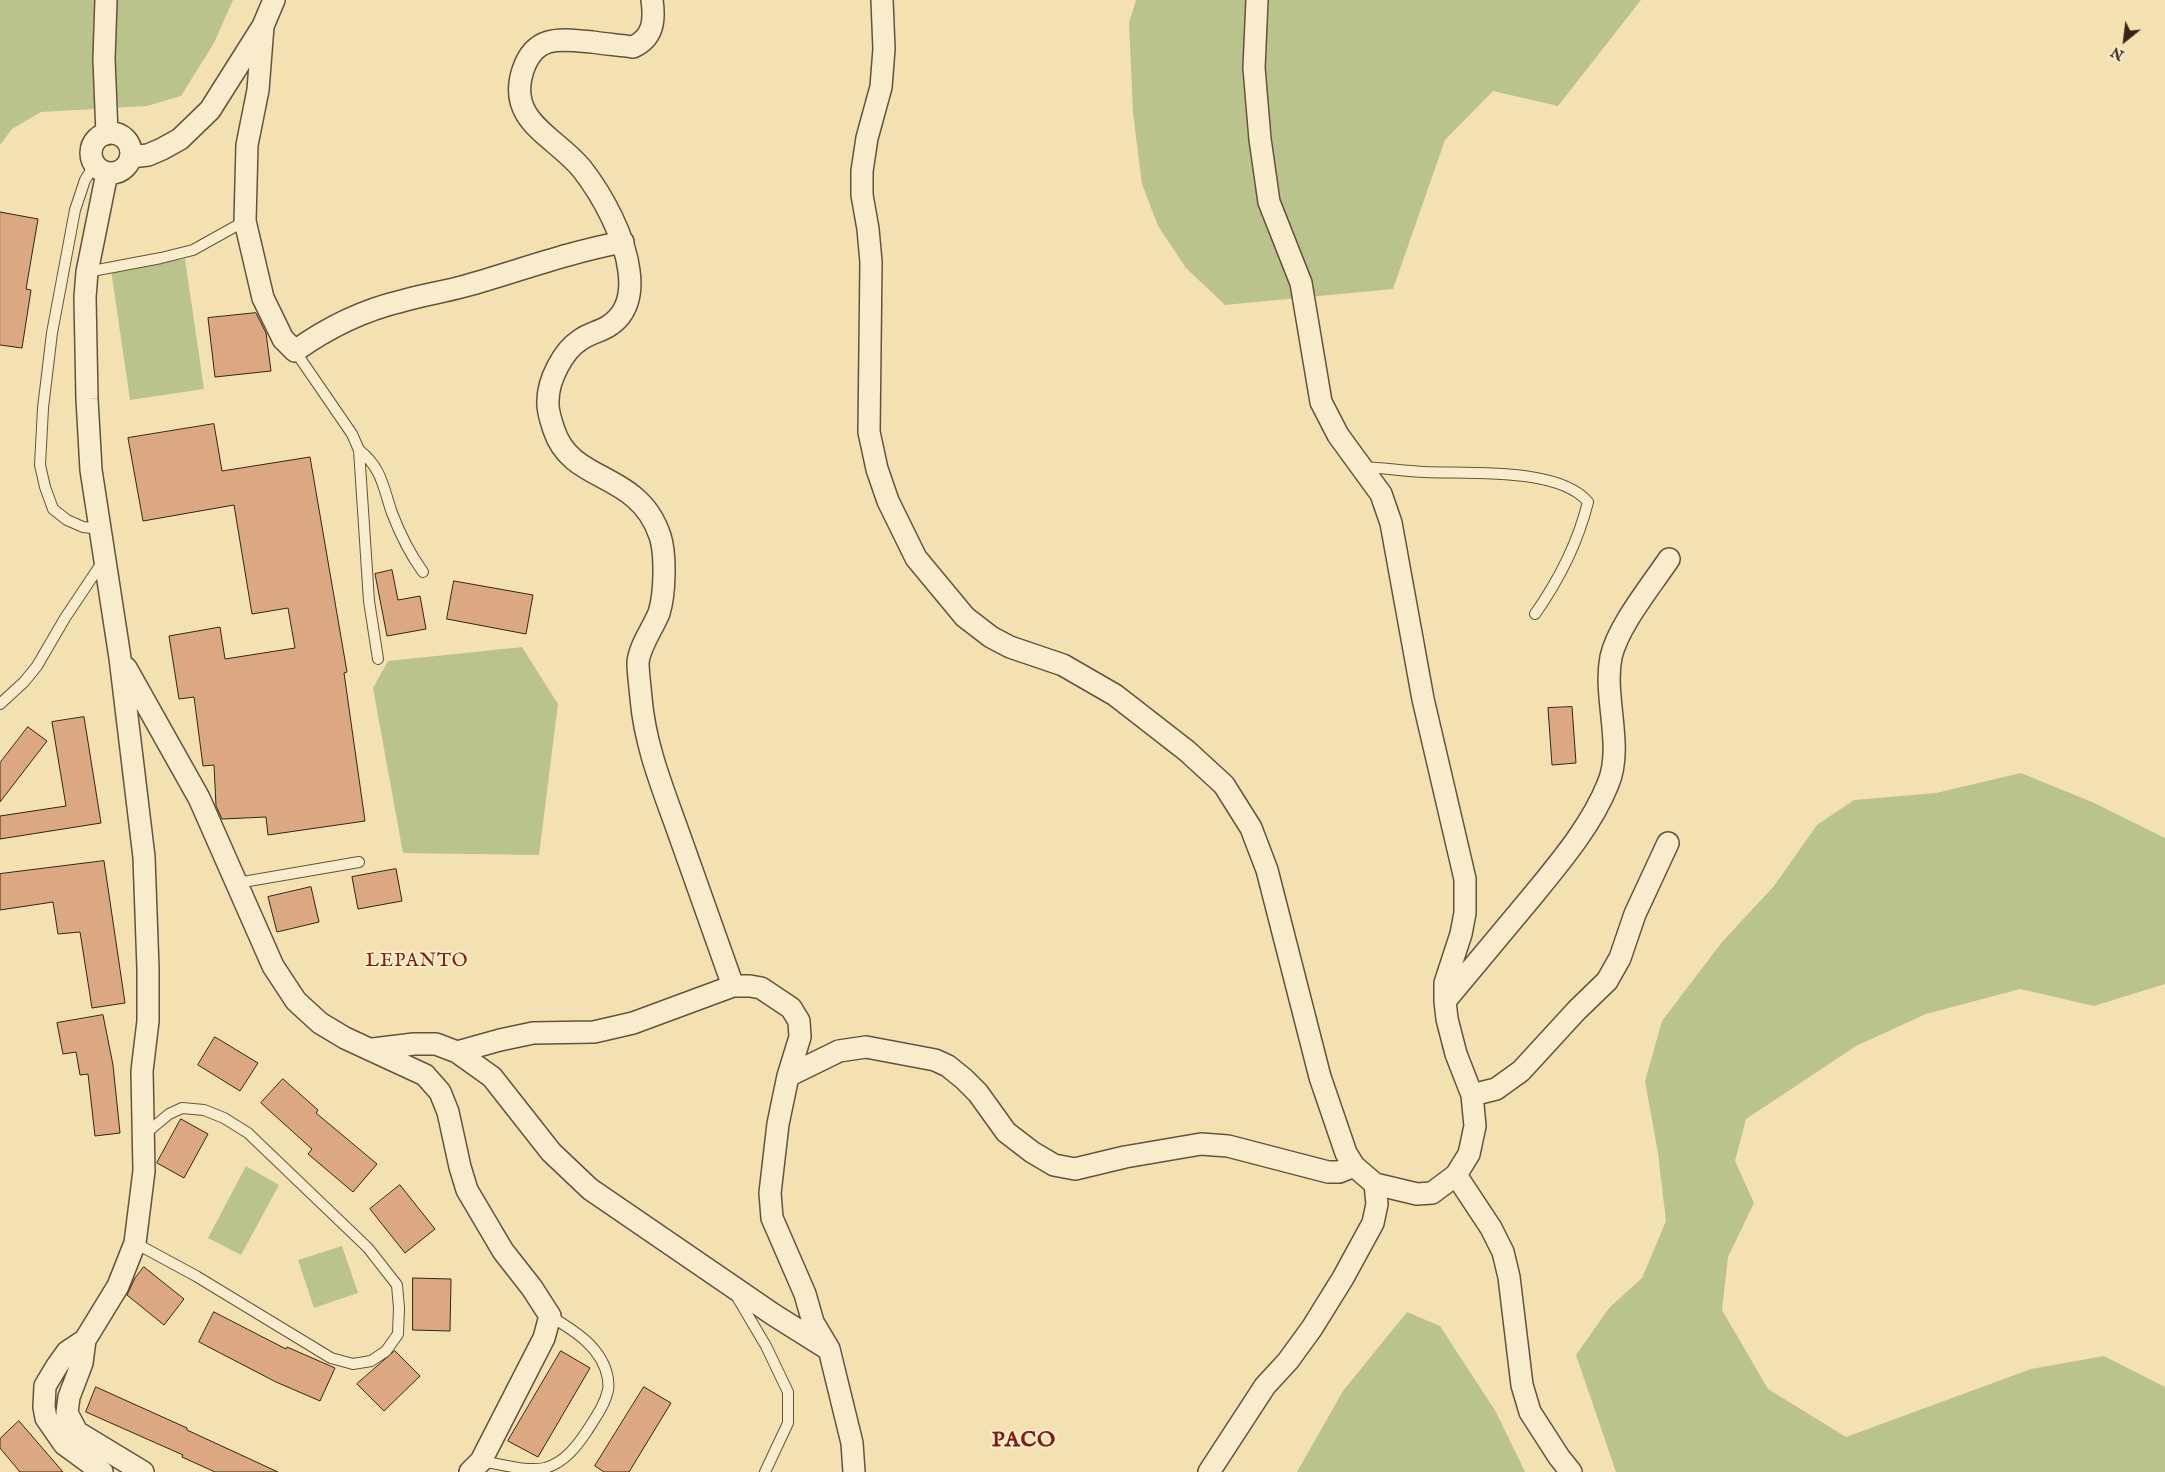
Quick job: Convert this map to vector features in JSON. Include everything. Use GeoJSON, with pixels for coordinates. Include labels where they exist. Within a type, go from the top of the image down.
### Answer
{"type":"FeatureCollection","features":[{"type":"Feature","properties":{"kind":"street"},"geometry":{"type":"LineString","coordinates":[[106,0],[104,59],[107,134]]}},
{"type":"Feature","properties":{"kind":"street"},"geometry":{"type":"LineString","coordinates":[[131,157],[148,155],[162,150],[180,139],[210,110],[263,26],[274,0]]}},
{"type":"Feature","properties":{"kind":"street"},"geometry":{"type":"LineString","coordinates":[[652,0],[650,34],[644,42],[633,47],[560,38],[543,43],[536,49],[524,68],[518,90],[520,102],[526,115],[580,167],[596,190],[623,242],[629,272],[630,294],[625,311],[618,320],[582,339],[568,350],[551,384],[548,402],[558,443],[570,456],[592,473],[631,494],[647,509],[660,537],[663,582],[660,610],[638,660],[641,699],[648,746],[733,986]]}},
{"type":"Feature","properties":{"kind":"street"},"geometry":{"type":"LineString","coordinates":[[882,0],[884,49],[881,87],[867,138],[862,171],[862,195],[871,262],[869,432],[877,469],[888,501],[916,558],[965,617],[991,637],[1010,647],[1063,664],[1115,695],[1208,768],[1224,785],[1251,828],[1267,870],[1320,1077],[1346,1153],[1354,1166],[1375,1184],[1417,1194],[1432,1193],[1456,1175],[1469,1154],[1475,1126],[1472,1095],[1456,1054],[1447,1019],[1444,983],[1461,934],[1465,913],[1465,879],[1423,699],[1391,523],[1381,494],[1338,435],[1321,402],[1301,283],[1269,202],[1260,139],[1254,68],[1256,0]]}},
{"type":"Feature","properties":{"kind":"street"},"geometry":{"type":"LineString","coordinates":[[263,26],[258,90],[248,145],[245,221],[263,298],[283,339],[295,351],[314,338],[344,322],[399,301],[463,286],[586,249],[623,242]]}},
{"type":"Feature","properties":{"kind":"street"},"geometry":{"type":"LineString","coordinates":[[107,134],[122,137],[128,142],[131,149],[131,157],[128,164],[122,170],[115,173],[101,168],[92,157],[94,142],[100,136],[107,134]]}},
{"type":"Feature","properties":{"kind":"street"},"geometry":{"type":"LineString","coordinates":[[101,168],[85,297],[90,470],[106,557],[144,857],[148,977],[148,1021],[142,1071],[144,1171],[135,1244],[118,1286],[85,1340],[82,1363],[69,1397],[67,1413],[78,1432],[143,1472]]}},
{"type":"Feature","properties":{"kind":"street"},"geometry":{"type":"LineString","coordinates":[[1445,1001],[1563,859],[1592,814],[1608,783],[1614,762],[1609,690],[1612,656],[1625,624],[1669,560]]}},
{"type":"Feature","properties":{"kind":"street"},"geometry":{"type":"LineString","coordinates":[[120,658],[199,798],[273,966],[296,1001],[320,1023],[345,1038],[373,1049],[425,1075],[440,1092],[448,1112],[467,1190],[503,1251],[532,1288],[550,1316],[544,1338],[475,1466]]}},
{"type":"Feature","properties":{"kind":"street"},"geometry":{"type":"LineString","coordinates":[[1472,1095],[1496,1089],[1521,1071],[1577,1010],[1607,981],[1620,958],[1635,914],[1668,843]]}},
{"type":"Feature","properties":{"kind":"street"},"geometry":{"type":"LineString","coordinates":[[457,1052],[533,1033],[594,1032],[633,1023],[733,986],[761,988],[792,1008],[798,1021],[800,1036],[788,1076],[778,1124],[770,1194],[772,1218],[805,1294],[813,1322],[828,1349],[852,1443],[854,1472]]}},
{"type":"Feature","properties":{"kind":"street"},"geometry":{"type":"LineString","coordinates":[[373,1049],[414,1044],[436,1044],[457,1052],[492,1077],[551,1152],[590,1189],[774,1315],[828,1349]]}},
{"type":"Feature","properties":{"kind":"street"},"geometry":{"type":"LineString","coordinates":[[788,1076],[839,1051],[866,1047],[935,1060],[948,1066],[978,1092],[1006,1132],[1054,1166],[1075,1169],[1125,1157],[1200,1144],[1228,1146],[1328,1172],[1339,1172],[1354,1166]]}},
{"type":"Feature","properties":{"kind":"street"},"geometry":{"type":"LineString","coordinates":[[1456,1175],[1491,1228],[1503,1252],[1509,1277],[1522,1385],[1530,1412],[1571,1472]]}},
{"type":"Feature","properties":{"kind":"street"},"geometry":{"type":"LineString","coordinates":[[1208,1472],[1265,1386],[1288,1361],[1312,1328],[1343,1278],[1374,1224],[1377,1204],[1375,1184]]}},
{"type":"Feature","properties":{"kind":"street"},"geometry":{"type":"LineString","coordinates":[[85,1340],[66,1352],[57,1366],[45,1386],[44,1407],[46,1418],[64,1444],[102,1472]]}},
{"type":"Feature","properties":{"kind":"lane"},"geometry":{"type":"LineString","coordinates":[[101,168],[85,180],[75,210],[52,333],[43,408],[40,465],[53,509],[67,520],[82,527],[101,528]]}},
{"type":"Feature","properties":{"kind":"lane"},"geometry":{"type":"LineString","coordinates":[[87,272],[193,250],[245,221]]}},
{"type":"Feature","properties":{"kind":"lane"},"geometry":{"type":"LineString","coordinates":[[295,351],[352,434],[359,450],[368,592],[378,659]]}},
{"type":"Feature","properties":{"kind":"lane"},"geometry":{"type":"LineString","coordinates":[[359,450],[376,466],[385,486],[393,514],[410,553],[422,572]]}},
{"type":"Feature","properties":{"kind":"lane"},"geometry":{"type":"LineString","coordinates":[[1362,466],[1422,472],[1528,476],[1567,486],[1580,492],[1588,502],[1583,523],[1555,586],[1535,614]]}},
{"type":"Feature","properties":{"kind":"lane"},"geometry":{"type":"LineString","coordinates":[[0,704],[24,682],[37,666],[65,618],[106,557]]}},
{"type":"Feature","properties":{"kind":"lane"},"geometry":{"type":"LineString","coordinates":[[237,883],[359,862]]}},
{"type":"Feature","properties":{"kind":"lane"},"geometry":{"type":"LineString","coordinates":[[135,1244],[196,1276],[331,1358],[353,1364],[371,1361],[386,1351],[398,1334],[399,1308],[397,1285],[368,1248],[248,1133],[224,1118],[211,1113],[182,1108],[169,1114],[143,1135]]}},
{"type":"Feature","properties":{"kind":"lane"},"geometry":{"type":"LineString","coordinates":[[729,1283],[766,1346],[788,1392],[788,1423],[765,1472]]}},
{"type":"Feature","properties":{"kind":"lane"},"geometry":{"type":"LineString","coordinates":[[475,1466],[526,1469],[545,1468],[565,1457],[577,1447],[600,1410],[609,1389],[607,1372],[601,1357],[585,1340],[550,1316]]}},
{"type":"Feature","properties":{"kind":"green space"},"geometry":{"type":"Polygon","coordinates":[[[0,0],[233,0],[214,43],[181,96],[147,106],[41,112],[12,129],[0,145],[0,0]]]}},
{"type":"Feature","properties":{"kind":"green space"},"geometry":{"type":"Polygon","coordinates":[[[1136,0],[1641,0],[1558,106],[1493,91],[1445,140],[1393,289],[1225,305],[1186,268],[1158,226],[1142,184],[1133,113],[1129,23],[1136,0]]]}},
{"type":"Feature","properties":{"kind":"green space"},"geometry":{"type":"Polygon","coordinates":[[[185,259],[204,389],[130,400],[111,270],[185,259]]]}},
{"type":"Feature","properties":{"kind":"green space"},"geometry":{"type":"Polygon","coordinates":[[[522,647],[558,704],[539,855],[403,853],[373,688],[388,661],[522,647]]]}},
{"type":"Feature","properties":{"kind":"green space"},"geometry":{"type":"Polygon","coordinates":[[[2021,773],[2092,802],[2165,838],[2165,984],[2094,1006],[2020,989],[1926,1014],[1856,1046],[1746,1119],[1735,1161],[1754,1203],[1728,1257],[1722,1310],[1768,1389],[1846,1437],[2031,1369],[2104,1356],[2165,1387],[2165,1472],[1616,1472],[1576,1355],[1609,1308],[1642,1278],[1666,1221],[1658,1153],[1645,1081],[1662,1021],[1722,942],[1774,886],[1817,825],[1854,800],[1936,793],[2021,773]]]}},
{"type":"Feature","properties":{"kind":"green space"},"geometry":{"type":"Polygon","coordinates":[[[246,1166],[279,1185],[241,1255],[208,1238],[246,1166]]]}},
{"type":"Feature","properties":{"kind":"green space"},"geometry":{"type":"Polygon","coordinates":[[[342,1246],[358,1293],[314,1308],[298,1260],[342,1246]]]}},
{"type":"Feature","properties":{"kind":"green space"},"geometry":{"type":"Polygon","coordinates":[[[1407,1312],[1440,1326],[1496,1412],[1525,1472],[1297,1472],[1343,1391],[1407,1312]]]}},
{"type":"Feature","properties":{"kind":"building"},"geometry":{"type":"Polygon","coordinates":[[[0,212],[38,219],[26,289],[31,290],[22,348],[0,345],[0,212]]]}},
{"type":"Feature","properties":{"kind":"building"},"geometry":{"type":"Polygon","coordinates":[[[256,313],[266,333],[271,371],[215,377],[208,318],[256,313]]]}},
{"type":"Feature","properties":{"kind":"building"},"geometry":{"type":"Polygon","coordinates":[[[214,424],[222,471],[310,457],[347,672],[344,673],[365,821],[268,835],[266,817],[222,819],[216,806],[214,765],[203,766],[194,697],[179,699],[169,636],[220,627],[225,659],[295,648],[288,608],[252,614],[234,505],[143,521],[128,438],[214,424]]]}},
{"type":"Feature","properties":{"kind":"building"},"geometry":{"type":"Polygon","coordinates":[[[392,570],[398,600],[420,596],[426,629],[387,636],[375,574],[392,570]]]}},
{"type":"Feature","properties":{"kind":"building"},"geometry":{"type":"Polygon","coordinates":[[[454,581],[533,595],[526,634],[447,619],[454,581]]]}},
{"type":"Feature","properties":{"kind":"building"},"geometry":{"type":"Polygon","coordinates":[[[1572,707],[1576,763],[1552,765],[1548,708],[1572,707]]]}},
{"type":"Feature","properties":{"kind":"building"},"geometry":{"type":"Polygon","coordinates":[[[84,717],[101,823],[0,839],[0,816],[66,806],[52,722],[84,717]]]}},
{"type":"Feature","properties":{"kind":"building"},"geometry":{"type":"Polygon","coordinates":[[[28,727],[47,741],[0,802],[0,763],[28,727]]]}},
{"type":"Feature","properties":{"kind":"building"},"geometry":{"type":"Polygon","coordinates":[[[104,861],[125,1003],[92,1008],[80,932],[58,934],[53,902],[0,910],[0,874],[104,861]]]}},
{"type":"Feature","properties":{"kind":"building"},"geometry":{"type":"Polygon","coordinates":[[[396,869],[402,901],[358,909],[352,877],[396,869]]]}},
{"type":"Feature","properties":{"kind":"building"},"geometry":{"type":"Polygon","coordinates":[[[311,887],[319,922],[277,932],[268,897],[311,887]]]}},
{"type":"Feature","properties":{"kind":"building"},"geometry":{"type":"Polygon","coordinates":[[[103,1015],[113,1065],[120,1133],[95,1136],[88,1074],[80,1075],[76,1052],[63,1054],[57,1023],[103,1015]]]}},
{"type":"Feature","properties":{"kind":"building"},"geometry":{"type":"Polygon","coordinates":[[[215,1037],[258,1063],[240,1091],[198,1065],[215,1037]]]}},
{"type":"Feature","properties":{"kind":"building"},"geometry":{"type":"Polygon","coordinates":[[[283,1079],[318,1110],[316,1113],[377,1164],[353,1192],[308,1154],[312,1149],[261,1103],[283,1079]]]}},
{"type":"Feature","properties":{"kind":"building"},"geometry":{"type":"Polygon","coordinates":[[[181,1119],[208,1134],[184,1178],[157,1163],[181,1119]]]}},
{"type":"Feature","properties":{"kind":"building"},"geometry":{"type":"Polygon","coordinates":[[[400,1185],[435,1229],[405,1253],[370,1209],[400,1185]]]}},
{"type":"Feature","properties":{"kind":"building"},"geometry":{"type":"Polygon","coordinates":[[[144,1267],[184,1299],[164,1325],[127,1295],[135,1278],[144,1267]]]}},
{"type":"Feature","properties":{"kind":"building"},"geometry":{"type":"Polygon","coordinates":[[[413,1278],[451,1279],[450,1331],[413,1330],[413,1278]]]}},
{"type":"Feature","properties":{"kind":"building"},"geometry":{"type":"Polygon","coordinates":[[[214,1312],[286,1349],[287,1347],[335,1368],[320,1401],[276,1382],[199,1342],[214,1312]]]}},
{"type":"Feature","properties":{"kind":"building"},"geometry":{"type":"Polygon","coordinates":[[[395,1351],[420,1376],[384,1411],[357,1384],[395,1351]]]}},
{"type":"Feature","properties":{"kind":"building"},"geometry":{"type":"Polygon","coordinates":[[[561,1351],[590,1368],[538,1457],[508,1441],[561,1351]]]}},
{"type":"Feature","properties":{"kind":"building"},"geometry":{"type":"Polygon","coordinates":[[[96,1387],[278,1472],[215,1472],[182,1457],[183,1455],[86,1412],[96,1387]]]}},
{"type":"Feature","properties":{"kind":"building"},"geometry":{"type":"Polygon","coordinates":[[[644,1387],[671,1403],[629,1472],[604,1472],[595,1466],[644,1387]]]}},
{"type":"Feature","properties":{"kind":"building"},"geometry":{"type":"Polygon","coordinates":[[[19,1421],[63,1472],[20,1472],[0,1448],[0,1439],[19,1421]]]}},
{"type":"Feature","properties":{"kind":"district","name":"LEPANTO"},"geometry":{"type":"Point","coordinates":[417,962]}},
{"type":"Feature","properties":{"kind":"district","name":"PACO"},"geometry":{"type":"Point","coordinates":[1024,1441]}}]}
